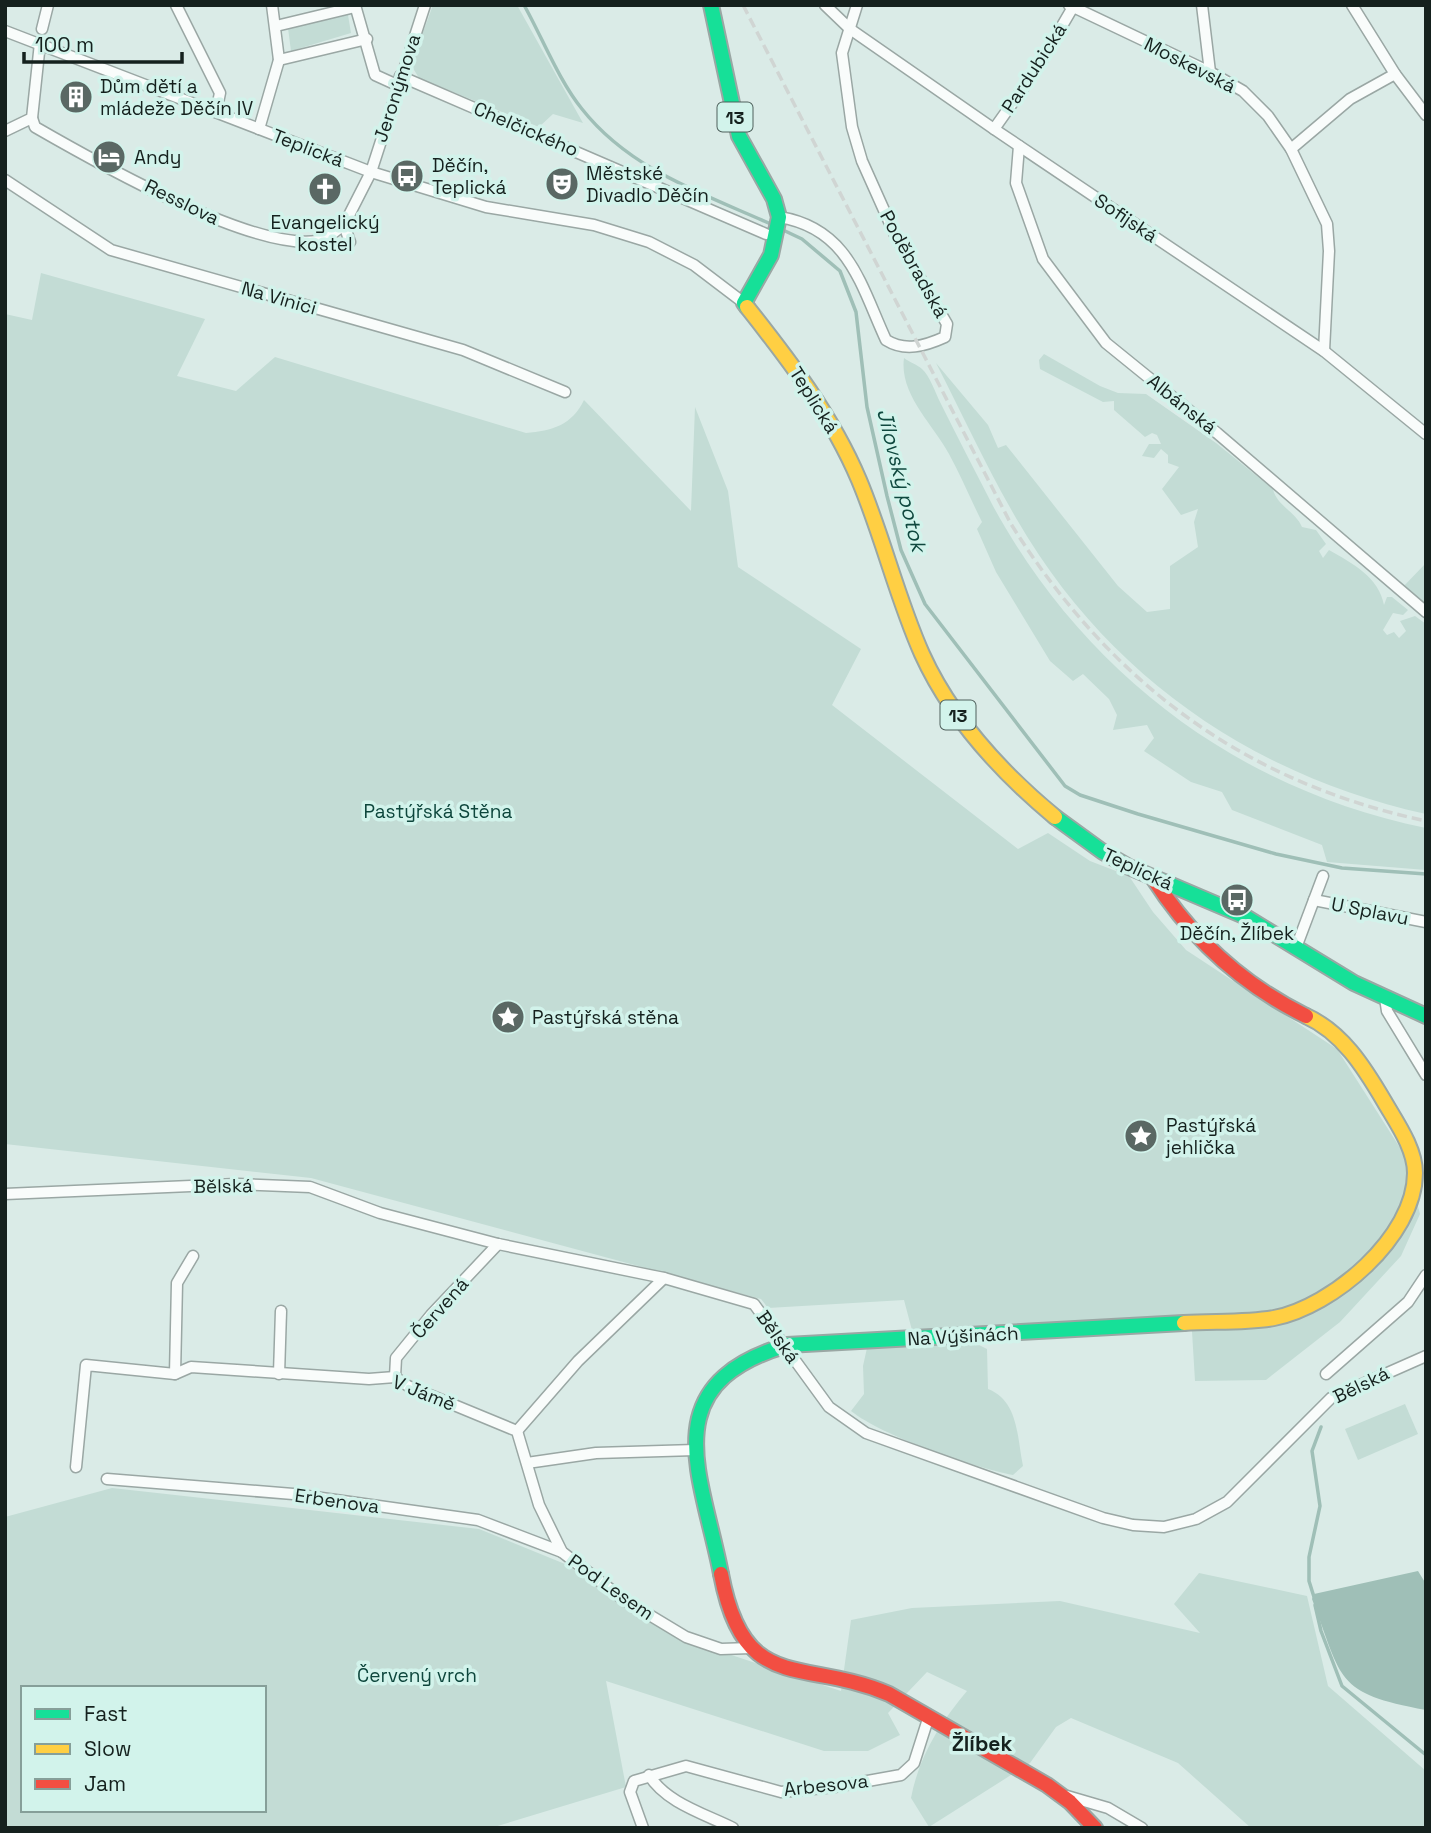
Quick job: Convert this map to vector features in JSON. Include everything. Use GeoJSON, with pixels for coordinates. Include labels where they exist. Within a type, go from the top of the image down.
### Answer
{"type":"FeatureCollection","features":[{"type":"Feature","properties":{"kind":"street"},"geometry":{"type":"LineString","coordinates":[[42,29],[48,5]]}},
{"type":"Feature","properties":{"kind":"street"},"geometry":{"type":"LineString","coordinates":[[176,5],[220,93],[216,112]]}},
{"type":"Feature","properties":{"kind":"street"},"geometry":{"type":"LineString","coordinates":[[259,129],[279,60],[272,5]]}},
{"type":"Feature","properties":{"kind":"street","name":"Jeronýmova"},"geometry":{"type":"LineString","coordinates":[[344,225],[371,172],[425,5]]}},
{"type":"Feature","properties":{"kind":"street","name":"13"},"geometry":{"type":"LineString","coordinates":[[711,5],[739,136],[774,199],[779,219]]}},
{"type":"Feature","properties":{"kind":"street","name":"Sofijská"},"geometry":{"type":"LineString","coordinates":[[825,5],[850,29],[994,129],[1324,351],[1426,434]]}},
{"type":"Feature","properties":{"kind":"street","name":"Poděbradská"},"geometry":{"type":"LineString","coordinates":[[779,219],[796,220],[845,254],[859,273],[886,340],[896,346],[911,349],[945,337],[947,324],[896,237],[859,150],[843,73],[842,53],[857,5]]}},
{"type":"Feature","properties":{"kind":"street"},"geometry":{"type":"LineString","coordinates":[[1202,5],[1210,72]]}},
{"type":"Feature","properties":{"kind":"street"},"geometry":{"type":"LineString","coordinates":[[1352,5],[1395,74],[1426,115]]}},
{"type":"Feature","properties":{"kind":"street"},"geometry":{"type":"LineString","coordinates":[[276,26],[355,6],[367,39],[279,60]]}},
{"type":"Feature","properties":{"kind":"street","name":"Moskevská"},"geometry":{"type":"LineString","coordinates":[[1071,6],[1210,72],[1243,91],[1268,116],[1291,149],[1327,223],[1329,251],[1324,351]]}},
{"type":"Feature","properties":{"kind":"street","name":"Pardubická"},"geometry":{"type":"LineString","coordinates":[[994,129],[1038,67],[1071,6]]}},
{"type":"Feature","properties":{"kind":"street","name":"Teplická"},"geometry":{"type":"LineString","coordinates":[[5,31],[371,172],[486,207],[594,225],[649,242],[694,265],[744,303],[802,379],[841,443],[869,507],[922,653],[947,700],[987,750],[1055,819],[1103,854],[1153,878],[1234,910],[1385,998],[1426,1016]]}},
{"type":"Feature","properties":{"kind":"street","name":"Chelčického"},"geometry":{"type":"LineString","coordinates":[[367,39],[375,75],[399,81],[771,237]]}},
{"type":"Feature","properties":{"kind":"street"},"geometry":{"type":"LineString","coordinates":[[5,131],[32,118],[40,43]]}},
{"type":"Feature","properties":{"kind":"street"},"geometry":{"type":"LineString","coordinates":[[1291,149],[1350,99],[1395,74]]}},
{"type":"Feature","properties":{"kind":"street","name":"Resslova"},"geometry":{"type":"LineString","coordinates":[[32,118],[35,127],[79,152],[241,229],[296,243],[321,241],[344,225]]}},
{"type":"Feature","properties":{"kind":"street","name":"Albánská"},"geometry":{"type":"LineString","coordinates":[[1019,146],[1016,183],[1043,259],[1106,343],[1217,433],[1426,612]]}},
{"type":"Feature","properties":{"kind":"street","name":"Na Vinici"},"geometry":{"type":"LineString","coordinates":[[5,180],[111,250],[463,350],[565,392]]}},
{"type":"Feature","properties":{"kind":"street"},"geometry":{"type":"LineString","coordinates":[[744,303],[779,219]]}},
{"type":"Feature","properties":{"kind":"street"},"geometry":{"type":"LineString","coordinates":[[344,225],[350,242]]}},
{"type":"Feature","properties":{"kind":"street"},"geometry":{"type":"LineString","coordinates":[[1297,945],[1323,876]]}},
{"type":"Feature","properties":{"kind":"street","name":"Na Výšinách"},"geometry":{"type":"LineString","coordinates":[[1095,1828],[1063,1795],[881,1691],[794,1672],[775,1665],[751,1648],[739,1635],[730,1612],[695,1450],[700,1416],[718,1383],[750,1357],[787,1345],[1280,1317],[1339,1289],[1367,1266],[1407,1206],[1415,1173],[1414,1158],[1407,1142],[1352,1051],[1339,1036],[1245,978],[1201,943],[1153,878]]}},
{"type":"Feature","properties":{"kind":"street","name":"U Splavu"},"geometry":{"type":"LineString","coordinates":[[1314,900],[1426,922]]}},
{"type":"Feature","properties":{"kind":"street"},"geometry":{"type":"LineString","coordinates":[[1385,998],[1394,1024],[1426,1075]]}},
{"type":"Feature","properties":{"kind":"street","name":"Bělská"},"geometry":{"type":"LineString","coordinates":[[5,1194],[237,1184],[310,1187],[380,1213],[498,1244],[664,1278],[754,1304],[787,1345],[829,1407],[866,1433],[1103,1518],[1133,1525],[1164,1527],[1196,1519],[1227,1502],[1331,1398],[1426,1356]]}},
{"type":"Feature","properties":{"kind":"street","name":"Červená"},"geometry":{"type":"LineString","coordinates":[[394,1377],[396,1358],[431,1315],[498,1244]]}},
{"type":"Feature","properties":{"kind":"street"},"geometry":{"type":"LineString","coordinates":[[175,1374],[177,1283],[193,1256]]}},
{"type":"Feature","properties":{"kind":"street"},"geometry":{"type":"LineString","coordinates":[[1326,1374],[1408,1302],[1426,1275]]}},
{"type":"Feature","properties":{"kind":"street"},"geometry":{"type":"LineString","coordinates":[[664,1278],[578,1361],[517,1431],[527,1462],[596,1453],[695,1450]]}},
{"type":"Feature","properties":{"kind":"street"},"geometry":{"type":"LineString","coordinates":[[279,1374],[282,1311]]}},
{"type":"Feature","properties":{"kind":"street","name":"V Jámě"},"geometry":{"type":"LineString","coordinates":[[76,1467],[86,1365],[175,1374],[191,1367],[369,1379],[394,1377],[408,1386],[517,1431]]}},
{"type":"Feature","properties":{"kind":"street","name":"Pod Lesem"},"geometry":{"type":"LineString","coordinates":[[527,1462],[539,1504],[562,1552],[622,1599],[686,1637],[721,1649],[751,1648]]}},
{"type":"Feature","properties":{"kind":"street","name":"Erbenova"},"geometry":{"type":"LineString","coordinates":[[107,1479],[293,1494],[478,1520],[562,1552]]}},
{"type":"Feature","properties":{"kind":"street","name":"Arbesova"},"geometry":{"type":"LineString","coordinates":[[649,1775],[686,1766],[781,1792],[834,1787],[901,1775],[914,1763],[933,1722]]}},
{"type":"Feature","properties":{"kind":"street"},"geometry":{"type":"LineString","coordinates":[[643,1828],[630,1792],[634,1781],[649,1775],[655,1784],[682,1804],[733,1828]]}},
{"type":"Feature","properties":{"kind":"street"},"geometry":{"type":"LineString","coordinates":[[1063,1795],[1108,1808],[1142,1828]]}},
{"type":"Feature","properties":{"kind":"green space"},"geometry":{"type":"Polygon","coordinates":[[[433,5],[517,5],[583,123],[553,114],[539,127],[419,78],[411,65],[433,5]]]}},
{"type":"Feature","properties":{"kind":"green space"},"geometry":{"type":"Polygon","coordinates":[[[348,15],[351,33],[291,51],[288,28],[348,15]]]}},
{"type":"Feature","properties":{"kind":"green space","name":"Pastýřská Stěna"},"geometry":{"type":"Polygon","coordinates":[[[41,273],[205,319],[177,376],[236,391],[275,357],[526,433],[544,431],[560,425],[574,415],[584,400],[691,511],[695,407],[728,491],[738,567],[861,649],[832,705],[1018,849],[1048,833],[1090,861],[1129,876],[1153,912],[1186,950],[1337,1049],[1404,1154],[1420,1214],[1401,1256],[1340,1322],[1266,1380],[1195,1381],[1191,1315],[913,1334],[904,1300],[768,1308],[761,1299],[311,1178],[5,1144],[5,314],[32,320],[41,273]]]}},
{"type":"Feature","properties":{"kind":"green space"},"geometry":{"type":"Polygon","coordinates":[[[1044,354],[1100,386],[1118,393],[1146,394],[1216,443],[1273,489],[1278,500],[1302,527],[1316,530],[1326,544],[1319,551],[1323,558],[1329,550],[1347,560],[1377,586],[1384,605],[1387,597],[1392,597],[1408,610],[1403,615],[1393,613],[1383,630],[1387,635],[1394,632],[1399,638],[1406,631],[1400,621],[1415,616],[1426,624],[1426,814],[1367,798],[1311,778],[1258,753],[1207,722],[1160,687],[1115,648],[1075,604],[1039,555],[1011,509],[936,363],[988,425],[998,448],[1006,445],[1118,586],[1147,612],[1170,609],[1170,566],[1198,547],[1194,522],[1198,509],[1181,515],[1162,489],[1179,467],[1168,463],[1168,455],[1161,449],[1154,458],[1142,456],[1149,444],[1161,444],[1157,435],[1152,433],[1145,437],[1114,410],[1114,401],[1103,402],[1040,369],[1039,360],[1044,354]]]}},
{"type":"Feature","properties":{"kind":"green space"},"geometry":{"type":"Polygon","coordinates":[[[904,358],[927,376],[993,506],[1030,566],[1073,621],[1120,671],[1173,715],[1230,753],[1292,785],[1357,810],[1426,828],[1426,870],[1327,862],[1322,845],[1232,810],[1222,792],[1191,782],[1144,751],[1154,738],[1147,725],[1113,730],[1117,715],[1109,699],[1083,674],[1073,681],[1050,661],[996,572],[977,529],[982,522],[962,479],[912,396],[904,371],[904,358]]]}},
{"type":"Feature","properties":{"kind":"green space"},"geometry":{"type":"Polygon","coordinates":[[[1426,563],[1426,608],[1402,588],[1426,563]]]}},
{"type":"Feature","properties":{"kind":"green space"},"geometry":{"type":"Polygon","coordinates":[[[975,1343],[987,1349],[988,1389],[1006,1402],[1015,1422],[1023,1466],[1013,1475],[975,1465],[905,1440],[865,1421],[851,1411],[864,1394],[863,1366],[867,1348],[975,1343]]]}},
{"type":"Feature","properties":{"kind":"green space"},"geometry":{"type":"Polygon","coordinates":[[[1405,1404],[1418,1434],[1358,1460],[1345,1429],[1405,1404]]]}},
{"type":"Feature","properties":{"kind":"green space","name":"Červený vrch"},"geometry":{"type":"Polygon","coordinates":[[[112,1488],[479,1529],[565,1564],[656,1624],[704,1646],[841,1691],[851,1620],[912,1608],[1060,1601],[1200,1633],[1174,1604],[1199,1573],[1307,1596],[1328,1686],[1426,1771],[1426,1828],[1251,1828],[1178,1763],[1071,1718],[1056,1727],[1030,1763],[929,1827],[911,1798],[919,1768],[948,1715],[967,1691],[927,1672],[888,1713],[900,1735],[868,1751],[824,1751],[606,1681],[626,1787],[491,1828],[5,1828],[5,1517],[112,1488]]]}},
{"type":"Feature","properties":{"kind":"shaded area"},"geometry":{"type":"Polygon","coordinates":[[[1418,1571],[1426,1584],[1426,1710],[1374,1697],[1358,1689],[1346,1678],[1337,1665],[1312,1599],[1314,1594],[1418,1571]]]}},
{"type":"Feature","properties":{"kind":"waterway","name":"Jílovský potok"},"geometry":{"type":"LineString","coordinates":[[524,5],[574,98],[601,130],[622,148],[670,178],[773,225]]}},
{"type":"Feature","properties":{"kind":"waterway","name":"Jílovský potok"},"geometry":{"type":"LineString","coordinates":[[783,230],[802,239],[840,271],[856,312],[867,407],[887,496],[901,550],[925,604],[1065,786],[1080,795],[1138,814],[1276,854],[1342,868],[1426,874]]}},
{"type":"Feature","properties":{"kind":"waterway"},"geometry":{"type":"LineString","coordinates":[[1314,1597],[1309,1581],[1309,1557],[1320,1506],[1312,1451],[1321,1427]]}},
{"type":"Feature","properties":{"kind":"waterway"},"geometry":{"type":"LineString","coordinates":[[1315,1605],[1321,1631],[1342,1686],[1426,1755]]}},
{"type":"Feature","properties":{"kind":"railway"},"geometry":{"type":"LineString","coordinates":[[743,5],[1011,524],[1050,581],[1092,632],[1138,677],[1187,717],[1240,752],[1298,780],[1360,804],[1426,821]]}},
{"type":"Feature","properties":{"kind":"traffic: fast"},"geometry":{"type":"LineString","coordinates":[[711,5],[739,136],[774,199],[779,217],[771,255],[744,303],[747,307]]}},
{"type":"Feature","properties":{"kind":"traffic: fast"},"geometry":{"type":"LineString","coordinates":[[1055,817],[1103,852],[1129,867],[1244,916],[1354,983],[1426,1016]]}},
{"type":"Feature","properties":{"kind":"traffic: fast"},"geometry":{"type":"LineString","coordinates":[[721,1574],[704,1502],[696,1437],[702,1409],[717,1384],[745,1362],[787,1345],[1184,1323]]}},
{"type":"Feature","properties":{"kind":"traffic: slow"},"geometry":{"type":"LineString","coordinates":[[747,307],[809,389],[848,456],[868,502],[913,633],[934,678],[979,743],[1016,782],[1055,817]]}},
{"type":"Feature","properties":{"kind":"traffic: slow"},"geometry":{"type":"LineString","coordinates":[[1184,1323],[1274,1318],[1320,1300],[1344,1284],[1386,1244],[1401,1221],[1411,1197],[1414,1164],[1399,1126],[1351,1052],[1331,1031],[1306,1016]]}},
{"type":"Feature","properties":{"kind":"traffic: jam"},"geometry":{"type":"LineString","coordinates":[[1153,878],[1184,921],[1220,958],[1260,990],[1306,1016]]}},
{"type":"Feature","properties":{"kind":"traffic: jam"},"geometry":{"type":"LineString","coordinates":[[721,1574],[731,1613],[745,1639],[761,1656],[781,1666],[858,1683],[889,1694],[1047,1785],[1070,1802],[1095,1828]]}},
{"type":"Feature","properties":{"kind":"place","name":"Dům dětí a mládeže Děčín IV"},"geometry":{"type":"Point","coordinates":[76,97]}},
{"type":"Feature","properties":{"kind":"place","name":"Andy"},"geometry":{"type":"Point","coordinates":[109,157]}},
{"type":"Feature","properties":{"kind":"place","name":"Děčín, Teplická"},"geometry":{"type":"Point","coordinates":[407,176]}},
{"type":"Feature","properties":{"kind":"place","name":"Městské Divadlo Děčín"},"geometry":{"type":"Point","coordinates":[562,184]}},
{"type":"Feature","properties":{"kind":"place","name":"Evangelický kostel"},"geometry":{"type":"Point","coordinates":[325,189]}},
{"type":"Feature","properties":{"kind":"place","name":"Děčín, Žlíbek"},"geometry":{"type":"Point","coordinates":[1237,900]}},
{"type":"Feature","properties":{"kind":"place","name":"Pastýřská stěna"},"geometry":{"type":"Point","coordinates":[508,1017]}},
{"type":"Feature","properties":{"kind":"place","name":"Pastýřská jehlička"},"geometry":{"type":"Point","coordinates":[1141,1136]}},
{"type":"Feature","properties":{"kind":"district","name":"Žlíbek"},"geometry":{"type":"Point","coordinates":[982,1743]}}]}
